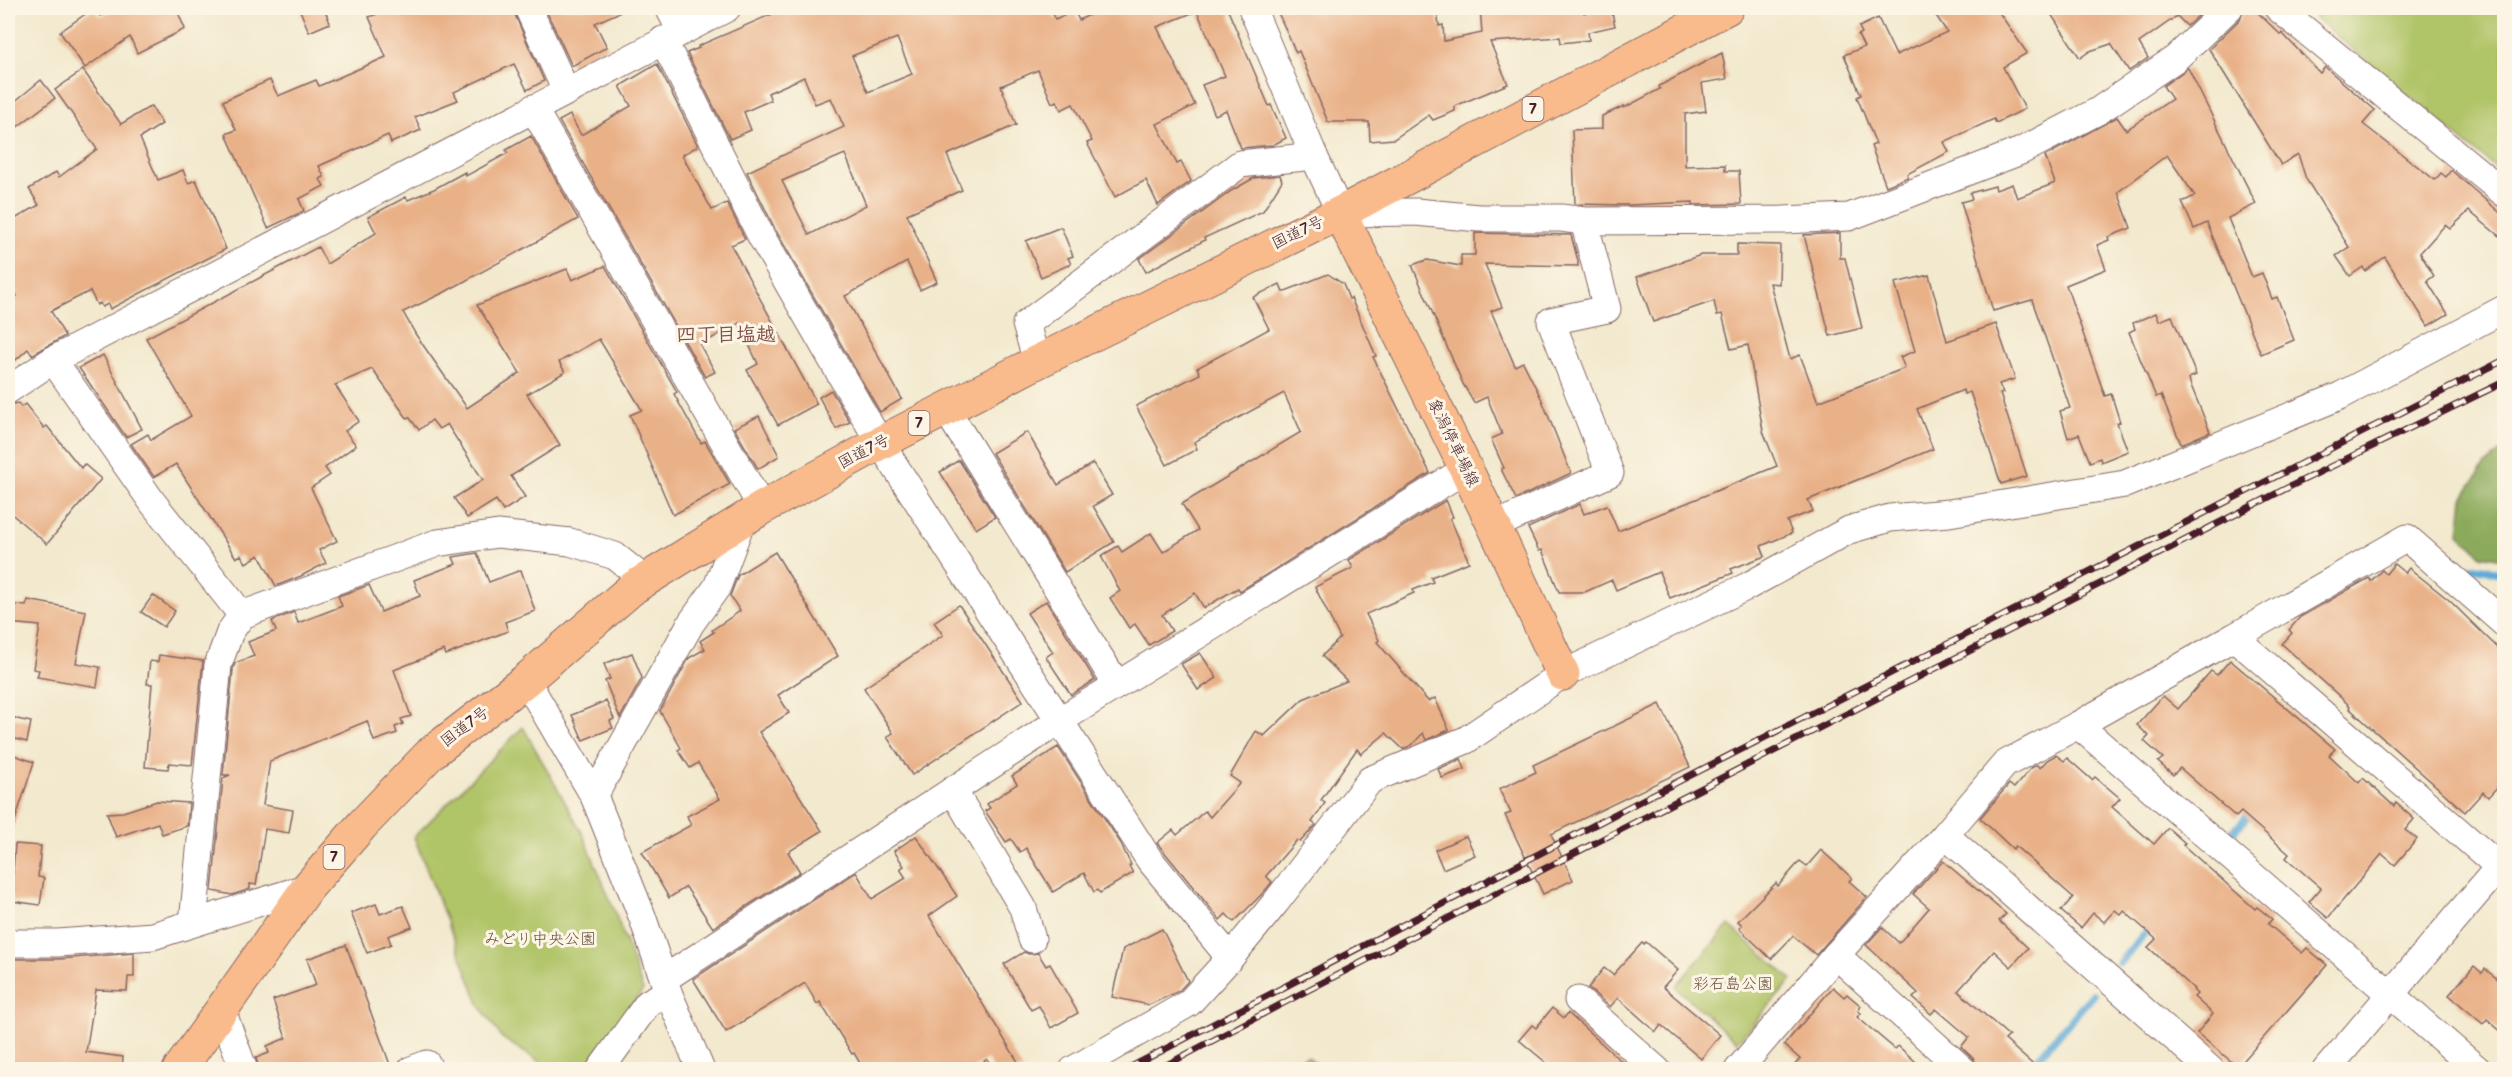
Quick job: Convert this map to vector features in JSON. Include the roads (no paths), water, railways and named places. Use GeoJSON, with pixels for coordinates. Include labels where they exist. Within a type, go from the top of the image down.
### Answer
{"type":"FeatureCollection","features":[{"type":"Feature","properties":{"kind":"main road","name":"国道7号"},"geometry":{"type":"LineString","coordinates":[[179,1070],[308,887],[362,825],[431,753],[526,680],[634,587],[752,514],[880,443],[1037,362],[1341,213],[1727,8]]}},
{"type":"Feature","properties":{"kind":"main road","name":"象潟停車場線"},"geometry":{"type":"LineString","coordinates":[[1341,213],[1494,525],[1563,674]]}},
{"type":"Feature","properties":{"kind":"street"},"geometry":{"type":"LineString","coordinates":[[528,8],[566,91]]}},
{"type":"Feature","properties":{"kind":"street"},"geometry":{"type":"LineString","coordinates":[[8,390],[53,360],[566,91],[671,26],[727,8]]}},
{"type":"Feature","properties":{"kind":"street"},"geometry":{"type":"LineString","coordinates":[[1252,8],[1314,156],[1341,213],[1416,212],[1479,218],[1561,218],[1584,221],[1783,220],[1849,217],[2021,151],[2098,111],[2175,59],[2229,8]]}},
{"type":"Feature","properties":{"kind":"street"},"geometry":{"type":"LineString","coordinates":[[2285,10],[2505,194]]}},
{"type":"Feature","properties":{"kind":"street"},"geometry":{"type":"LineString","coordinates":[[671,26],[761,237],[880,443],[1149,859],[1230,958]]}},
{"type":"Feature","properties":{"kind":"street"},"geometry":{"type":"LineString","coordinates":[[532,108],[752,514],[717,587],[691,624],[594,796]]}},
{"type":"Feature","properties":{"kind":"street"},"geometry":{"type":"LineString","coordinates":[[1037,362],[1026,324],[1240,164],[1314,156]]}},
{"type":"Feature","properties":{"kind":"street"},"geometry":{"type":"LineString","coordinates":[[1494,525],[1610,473],[1551,321],[1607,309],[1584,221]]}},
{"type":"Feature","properties":{"kind":"street"},"geometry":{"type":"LineString","coordinates":[[1073,1070],[1189,1003],[1230,958],[1370,780],[1466,740],[1563,674],[1748,586],[1849,530],[1890,518],[1949,513],[2125,484],[2340,396],[2505,309]]}},
{"type":"Feature","properties":{"kind":"street"},"geometry":{"type":"LineString","coordinates":[[53,360],[153,503],[242,615]]}},
{"type":"Feature","properties":{"kind":"street"},"geometry":{"type":"LineString","coordinates":[[946,409],[1117,685]]}},
{"type":"Feature","properties":{"kind":"street"},"geometry":{"type":"LineString","coordinates":[[600,1070],[648,1003],[666,985],[953,790],[1059,721],[1466,469]]}},
{"type":"Feature","properties":{"kind":"street"},"geometry":{"type":"LineString","coordinates":[[193,923],[218,665],[230,632],[242,615],[437,543],[498,534],[570,542],[615,556],[645,580]]}},
{"type":"Feature","properties":{"kind":"street"},"geometry":{"type":"LineString","coordinates":[[1745,1067],[1836,955],[1945,835],[2005,764],[2407,538],[2505,623]]}},
{"type":"Feature","properties":{"kind":"street"},"geometry":{"type":"LineString","coordinates":[[2234,637],[2503,867],[2326,1070]]}},
{"type":"Feature","properties":{"kind":"street"},"geometry":{"type":"LineString","coordinates":[[526,680],[594,796],[701,1070]]}},
{"type":"Feature","properties":{"kind":"street"},"geometry":{"type":"LineString","coordinates":[[2078,725],[2478,1070]]}},
{"type":"Feature","properties":{"kind":"street"},"geometry":{"type":"LineString","coordinates":[[953,790],[1023,908],[1032,939]]}},
{"type":"Feature","properties":{"kind":"street"},"geometry":{"type":"LineString","coordinates":[[1945,835],[2211,1070]]}},
{"type":"Feature","properties":{"kind":"street"},"geometry":{"type":"LineString","coordinates":[[8,942],[57,943],[153,936],[308,887]]}},
{"type":"Feature","properties":{"kind":"street"},"geometry":{"type":"LineString","coordinates":[[1836,955],[1964,1070]]}},
{"type":"Feature","properties":{"kind":"street"},"geometry":{"type":"LineString","coordinates":[[1578,1000],[1657,1070]]}},
{"type":"Feature","properties":{"kind":"street"},"geometry":{"type":"LineString","coordinates":[[221,1008],[244,1070]]}},
{"type":"Feature","properties":{"kind":"waterway"},"geometry":{"type":"LineString","coordinates":[[2473,567],[2504,575]]}},
{"type":"Feature","properties":{"kind":"waterway"},"geometry":{"type":"LineString","coordinates":[[2234,831],[2253,810]]}},
{"type":"Feature","properties":{"kind":"waterway"},"geometry":{"type":"LineString","coordinates":[[2120,962],[2153,924]]}},
{"type":"Feature","properties":{"kind":"waterway"},"geometry":{"type":"LineString","coordinates":[[2028,1070],[2093,994]]}},
{"type":"Feature","properties":{"kind":"railway"},"geometry":{"type":"LineString","coordinates":[[1125,1070],[1644,799],[2504,360]]}},
{"type":"Feature","properties":{"kind":"railway"},"geometry":{"type":"LineString","coordinates":[[1157,1070],[1308,990],[2289,487],[2504,382]]}},
{"type":"Feature","properties":{"kind":"district","name":"四丁目塩越"},"geometry":{"type":"Point","coordinates":[726,335]}},
{"type":"Feature","properties":{"kind":"park label","name":"みどり中央公園"},"geometry":{"type":"Point","coordinates":[540,939]}},
{"type":"Feature","properties":{"kind":"park label","name":"彩石島公園"},"geometry":{"type":"Point","coordinates":[1733,984]}}]}
